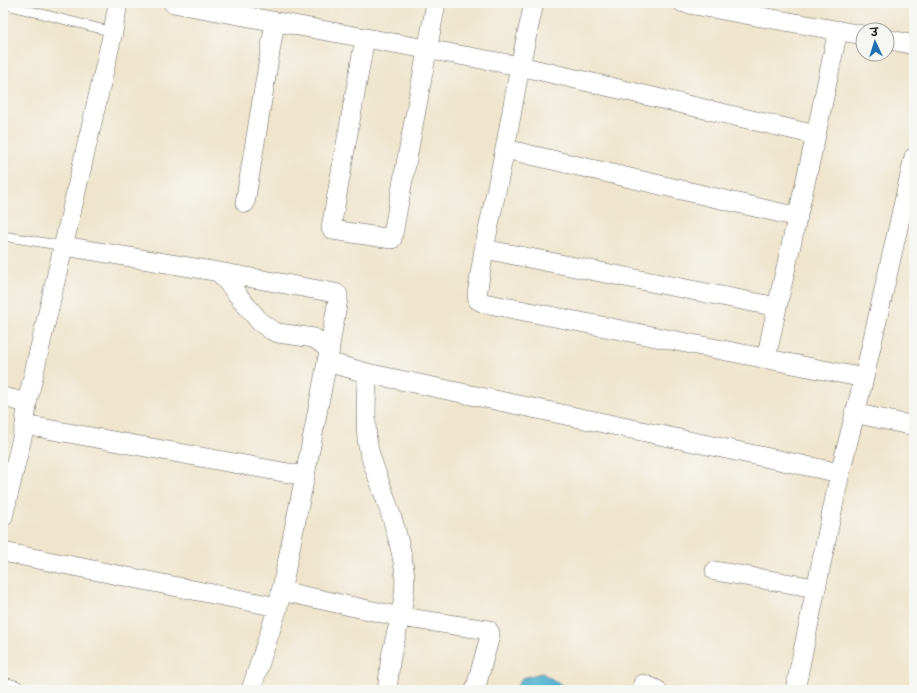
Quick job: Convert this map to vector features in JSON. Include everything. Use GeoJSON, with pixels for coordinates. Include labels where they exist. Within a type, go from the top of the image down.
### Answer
{"type":"FeatureCollection","features":[{"type":"Feature","properties":{"kind":"street"},"geometry":{"type":"LineString","coordinates":[[3,517],[25,426],[27,402],[64,246],[118,3]]}},
{"type":"Feature","properties":{"kind":"street"},"geometry":{"type":"LineString","coordinates":[[173,3],[520,66],[816,135]]}},
{"type":"Feature","properties":{"kind":"street"},"geometry":{"type":"LineString","coordinates":[[365,38],[331,229],[390,240],[393,239],[426,50],[436,3]]}},
{"type":"Feature","properties":{"kind":"street"},"geometry":{"type":"LineString","coordinates":[[534,3],[484,249],[477,295],[478,300],[864,378]]}},
{"type":"Feature","properties":{"kind":"street"},"geometry":{"type":"LineString","coordinates":[[683,3],[855,33]]}},
{"type":"Feature","properties":{"kind":"street"},"geometry":{"type":"LineString","coordinates":[[245,203],[275,22]]}},
{"type":"Feature","properties":{"kind":"street"},"geometry":{"type":"LineString","coordinates":[[766,359],[838,30]]}},
{"type":"Feature","properties":{"kind":"street"},"geometry":{"type":"LineString","coordinates":[[895,41],[914,45]]}},
{"type":"Feature","properties":{"kind":"street"},"geometry":{"type":"LineString","coordinates":[[505,149],[798,217]]}},
{"type":"Feature","properties":{"kind":"street"},"geometry":{"type":"LineString","coordinates":[[795,690],[840,473],[864,378],[914,157]]}},
{"type":"Feature","properties":{"kind":"street"},"geometry":{"type":"LineString","coordinates":[[64,246],[219,272],[338,295],[305,476],[279,599],[251,690]]}},
{"type":"Feature","properties":{"kind":"street"},"geometry":{"type":"LineString","coordinates":[[484,249],[777,307]]}},
{"type":"Feature","properties":{"kind":"street"},"geometry":{"type":"LineString","coordinates":[[219,272],[260,322],[265,326],[278,333],[314,338],[328,356],[367,373],[840,473]]}},
{"type":"Feature","properties":{"kind":"street"},"geometry":{"type":"LineString","coordinates":[[367,373],[366,432],[368,445],[397,537],[404,568],[405,583],[404,598],[391,658],[388,690]]}},
{"type":"Feature","properties":{"kind":"street"},"geometry":{"type":"LineString","coordinates":[[3,397],[27,402]]}},
{"type":"Feature","properties":{"kind":"street"},"geometry":{"type":"LineString","coordinates":[[854,413],[914,426]]}},
{"type":"Feature","properties":{"kind":"street"},"geometry":{"type":"LineString","coordinates":[[25,426],[305,476]]}},
{"type":"Feature","properties":{"kind":"street"},"geometry":{"type":"LineString","coordinates":[[3,552],[279,599],[488,630],[490,636],[475,690]]}},
{"type":"Feature","properties":{"kind":"street"},"geometry":{"type":"LineString","coordinates":[[715,571],[816,588]]}},
{"type":"Feature","properties":{"kind":"street"},"geometry":{"type":"LineString","coordinates":[[3,687],[15,690]]}},
{"type":"Feature","properties":{"kind":"lane"},"geometry":{"type":"LineString","coordinates":[[3,4],[112,32]]}},
{"type":"Feature","properties":{"kind":"lane"},"geometry":{"type":"LineString","coordinates":[[3,236],[64,246]]}},
{"type":"Feature","properties":{"kind":"water"},"geometry":{"type":"Polygon","coordinates":[[[542,673],[570,690],[515,690],[522,678],[542,673]]]}}]}
